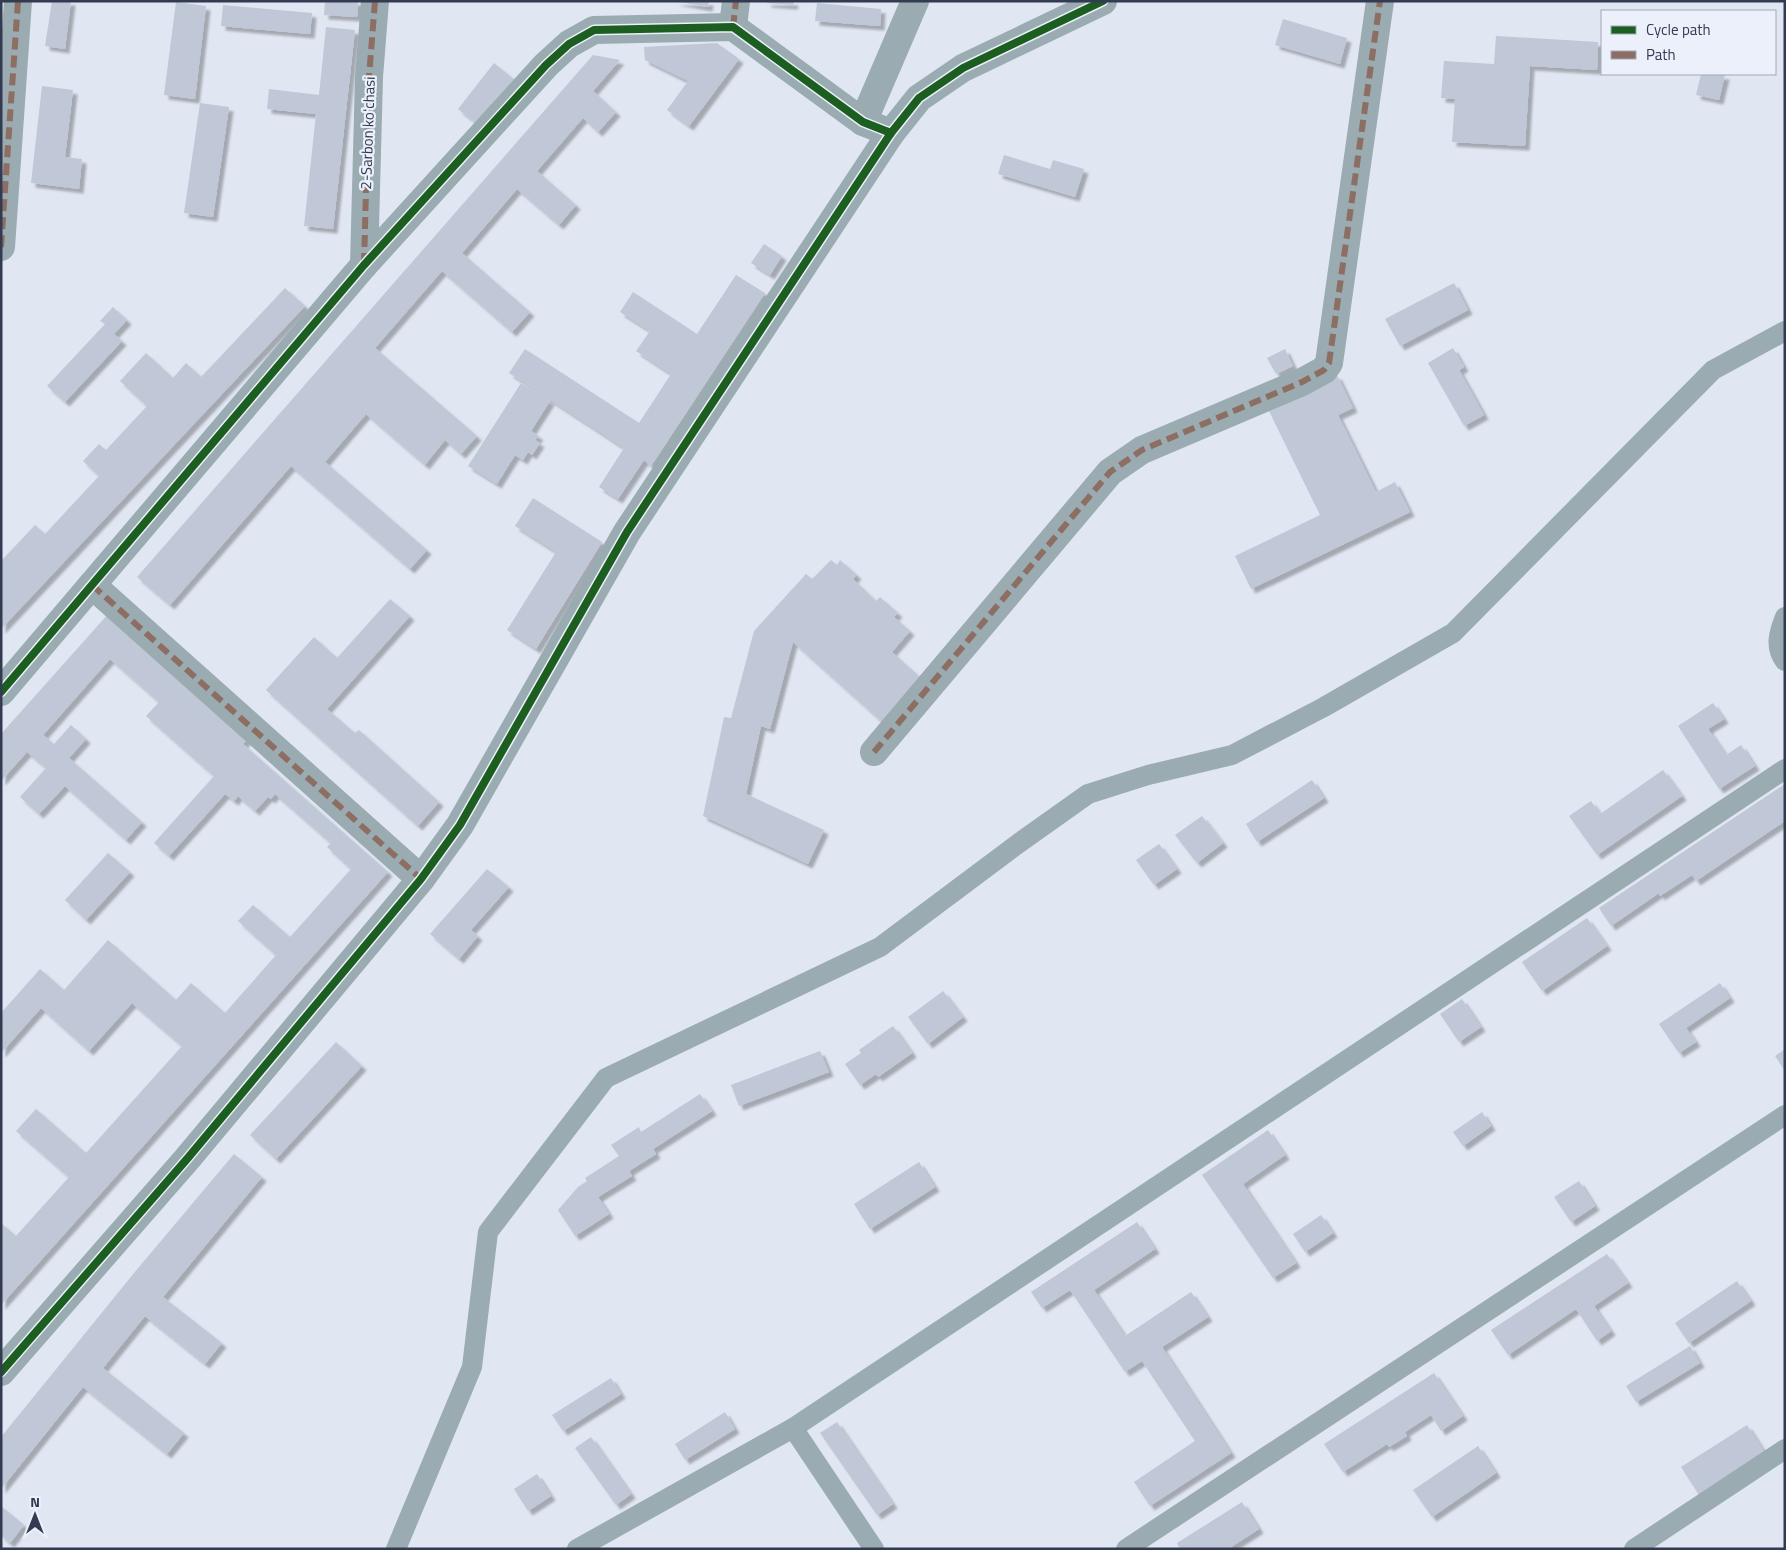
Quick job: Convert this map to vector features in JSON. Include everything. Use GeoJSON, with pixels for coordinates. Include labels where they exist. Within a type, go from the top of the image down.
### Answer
{"type":"FeatureCollection","features":[{"type":"Feature","properties":{"kind":"street"},"geometry":{"type":"LineString","coordinates":[[1,247],[18,1]]}},
{"type":"Feature","properties":{"kind":"street","name":"2-Sarbon koʻchasi"},"geometry":{"type":"LineString","coordinates":[[364,265],[369,77],[375,1]]}},
{"type":"Feature","properties":{"kind":"street"},"geometry":{"type":"LineString","coordinates":[[863,122],[915,1]]}},
{"type":"Feature","properties":{"kind":"street"},"geometry":{"type":"LineString","coordinates":[[1,1372],[187,1158],[421,880],[460,825],[627,532],[891,133],[919,98],[963,68],[1103,1]]}},
{"type":"Feature","properties":{"kind":"street"},"geometry":{"type":"LineString","coordinates":[[874,752],[1110,472],[1142,450],[1302,382],[1324,370],[1329,362],[1380,1]]}},
{"type":"Feature","properties":{"kind":"street"},"geometry":{"type":"LineString","coordinates":[[1,692],[364,265],[546,65],[569,44],[594,30],[734,14],[863,122],[891,133]]}},
{"type":"Feature","properties":{"kind":"street"},"geometry":{"type":"LineString","coordinates":[[92,585],[421,880]]}},
{"type":"Feature","properties":{"kind":"lane"},"geometry":{"type":"LineString","coordinates":[[396,1549],[472,1367],[488,1232],[606,1078],[880,947],[1088,794],[1148,775],[1232,756],[1324,707],[1453,633],[1713,370],[1785,331]]}},
{"type":"Feature","properties":{"kind":"lane"},"geometry":{"type":"LineString","coordinates":[[1785,617],[1778,640],[1780,654],[1785,661]]}},
{"type":"Feature","properties":{"kind":"lane"},"geometry":{"type":"LineString","coordinates":[[577,1549],[793,1428],[1785,769]]}},
{"type":"Feature","properties":{"kind":"lane"},"geometry":{"type":"LineString","coordinates":[[1126,1549],[1785,1114]]}},
{"type":"Feature","properties":{"kind":"lane"},"geometry":{"type":"LineString","coordinates":[[793,1428],[874,1549]]}},
{"type":"Feature","properties":{"kind":"lane"},"geometry":{"type":"LineString","coordinates":[[1634,1549],[1785,1449]]}},
{"type":"Feature","properties":{"kind":"building"},"geometry":{"type":"Polygon","coordinates":[[[52,1],[71,1],[65,49],[45,46],[52,1]]]}},
{"type":"Feature","properties":{"kind":"building"},"geometry":{"type":"Polygon","coordinates":[[[325,1],[358,1],[357,17],[324,15],[325,1]]]}},
{"type":"Feature","properties":{"kind":"building"},"geometry":{"type":"Polygon","coordinates":[[[674,1],[709,1],[708,7],[674,1]]]}},
{"type":"Feature","properties":{"kind":"building"},"geometry":{"type":"Polygon","coordinates":[[[767,1],[794,1],[793,5],[767,3],[767,1]]]}},
{"type":"Feature","properties":{"kind":"building"},"geometry":{"type":"Polygon","coordinates":[[[176,2],[206,6],[195,99],[164,95],[176,2]]]}},
{"type":"Feature","properties":{"kind":"building"},"geometry":{"type":"Polygon","coordinates":[[[817,3],[881,9],[880,26],[815,21],[817,3]]]}},
{"type":"Feature","properties":{"kind":"building"},"geometry":{"type":"Polygon","coordinates":[[[223,5],[312,13],[310,34],[221,26],[223,5]]]}},
{"type":"Feature","properties":{"kind":"building"},"geometry":{"type":"Polygon","coordinates":[[[1283,19],[1347,38],[1340,64],[1275,45],[1283,19]]]}},
{"type":"Feature","properties":{"kind":"building"},"geometry":{"type":"Polygon","coordinates":[[[326,27],[355,30],[333,229],[304,226],[316,114],[267,109],[269,89],[319,95],[326,27]]]}},
{"type":"Feature","properties":{"kind":"building"},"geometry":{"type":"Polygon","coordinates":[[[1496,36],[1598,42],[1597,70],[1530,66],[1525,146],[1452,142],[1455,99],[1441,98],[1444,61],[1494,64],[1496,36]]]}},
{"type":"Feature","properties":{"kind":"building"},"geometry":{"type":"Polygon","coordinates":[[[717,43],[739,59],[689,126],[667,110],[688,81],[645,60],[644,47],[717,43]]]}},
{"type":"Feature","properties":{"kind":"building"},"geometry":{"type":"Polygon","coordinates":[[[593,55],[620,60],[593,91],[616,112],[598,132],[583,118],[537,171],[576,205],[559,225],[517,189],[462,253],[530,312],[512,332],[442,271],[375,348],[477,436],[461,454],[445,440],[425,465],[366,414],[325,462],[427,550],[410,569],[291,466],[170,605],[137,577],[593,55]]]}},
{"type":"Feature","properties":{"kind":"building"},"geometry":{"type":"Polygon","coordinates":[[[494,63],[515,80],[479,125],[458,109],[494,63]]]}},
{"type":"Feature","properties":{"kind":"building"},"geometry":{"type":"Polygon","coordinates":[[[1701,75],[1725,75],[1719,100],[1696,95],[1701,75]]]}},
{"type":"Feature","properties":{"kind":"building"},"geometry":{"type":"Polygon","coordinates":[[[42,86],[73,90],[65,157],[82,159],[79,189],[31,183],[42,86]]]}},
{"type":"Feature","properties":{"kind":"building"},"geometry":{"type":"Polygon","coordinates":[[[200,103],[229,107],[213,217],[184,213],[200,103]]]}},
{"type":"Feature","properties":{"kind":"building"},"geometry":{"type":"Polygon","coordinates":[[[1004,155],[1050,169],[1053,160],[1084,169],[1075,197],[998,174],[1004,155]]]}},
{"type":"Feature","properties":{"kind":"building"},"geometry":{"type":"Polygon","coordinates":[[[764,244],[782,256],[770,275],[751,263],[764,244]]]}},
{"type":"Feature","properties":{"kind":"building"},"geometry":{"type":"Polygon","coordinates":[[[736,275],[765,293],[651,466],[644,460],[618,499],[599,487],[624,448],[509,373],[525,349],[639,423],[671,374],[636,351],[650,331],[620,312],[633,292],[697,334],[736,275]]]}},
{"type":"Feature","properties":{"kind":"building"},"geometry":{"type":"Polygon","coordinates":[[[1454,283],[1468,310],[1400,346],[1385,319],[1454,283]]]}},
{"type":"Feature","properties":{"kind":"building"},"geometry":{"type":"Polygon","coordinates":[[[285,288],[305,306],[1,629],[1,561],[35,525],[45,534],[99,476],[83,461],[99,444],[106,450],[147,406],[120,381],[146,353],[173,378],[186,363],[201,377],[285,288]]]}},
{"type":"Feature","properties":{"kind":"building"},"geometry":{"type":"Polygon","coordinates":[[[113,307],[127,320],[114,334],[122,341],[65,402],[47,386],[105,324],[100,321],[113,307]]]}},
{"type":"Feature","properties":{"kind":"building"},"geometry":{"type":"Polygon","coordinates":[[[1453,348],[1464,367],[1459,370],[1484,415],[1464,426],[1428,363],[1453,348]]]}},
{"type":"Feature","properties":{"kind":"building"},"geometry":{"type":"Polygon","coordinates":[[[1285,349],[1293,366],[1276,374],[1267,358],[1285,349]]]}},
{"type":"Feature","properties":{"kind":"building"},"geometry":{"type":"Polygon","coordinates":[[[1337,375],[1353,408],[1338,415],[1376,492],[1395,482],[1410,512],[1251,589],[1235,556],[1320,515],[1268,409],[1337,375]]]}},
{"type":"Feature","properties":{"kind":"building"},"geometry":{"type":"Polygon","coordinates":[[[521,383],[550,401],[531,431],[539,436],[535,440],[540,443],[532,455],[528,452],[523,460],[515,455],[497,484],[468,466],[521,383]]]}},
{"type":"Feature","properties":{"kind":"building"},"geometry":{"type":"Polygon","coordinates":[[[533,498],[602,542],[536,649],[507,630],[556,552],[515,526],[533,498]]]}},
{"type":"Feature","properties":{"kind":"building"},"geometry":{"type":"Polygon","coordinates":[[[831,560],[837,565],[840,560],[857,575],[853,579],[876,601],[880,597],[898,613],[894,617],[910,631],[892,652],[921,678],[881,721],[793,642],[770,729],[761,726],[746,794],[824,830],[808,864],[703,816],[724,717],[731,718],[754,631],[806,574],[812,579],[831,560]]]}},
{"type":"Feature","properties":{"kind":"building"},"geometry":{"type":"Polygon","coordinates":[[[390,599],[410,616],[327,709],[355,733],[359,730],[439,802],[418,826],[266,690],[314,637],[337,658],[390,599]]]}},
{"type":"Feature","properties":{"kind":"building"},"geometry":{"type":"Polygon","coordinates":[[[109,613],[249,737],[243,744],[388,872],[1,1305],[1,1223],[16,1236],[69,1177],[16,1131],[36,1109],[86,1153],[182,1046],[132,1003],[89,1051],[41,1008],[1,1053],[1,1013],[40,969],[64,990],[108,940],[176,1000],[191,983],[225,1013],[276,955],[238,921],[253,905],[290,937],[351,869],[327,847],[331,843],[275,794],[271,799],[268,797],[255,811],[238,796],[234,801],[225,794],[169,856],[154,843],[214,776],[146,716],[159,702],[110,659],[43,735],[54,744],[71,725],[86,739],[69,758],[142,822],[126,840],[65,786],[39,814],[20,797],[46,768],[27,752],[1,781],[1,734],[109,613]]]}},
{"type":"Feature","properties":{"kind":"building"},"geometry":{"type":"Polygon","coordinates":[[[1713,703],[1724,719],[1708,729],[1726,755],[1741,745],[1755,766],[1719,789],[1678,726],[1713,703]]]}},
{"type":"Feature","properties":{"kind":"building"},"geometry":{"type":"Polygon","coordinates":[[[1663,770],[1682,796],[1597,855],[1569,816],[1591,801],[1600,814],[1663,770]]]}},
{"type":"Feature","properties":{"kind":"building"},"geometry":{"type":"Polygon","coordinates":[[[1312,780],[1324,798],[1257,842],[1246,824],[1312,780]]]}},
{"type":"Feature","properties":{"kind":"building"},"geometry":{"type":"Polygon","coordinates":[[[1785,784],[1785,821],[1696,881],[1692,875],[1660,896],[1659,893],[1611,926],[1599,908],[1785,784]]]}},
{"type":"Feature","properties":{"kind":"building"},"geometry":{"type":"Polygon","coordinates":[[[1202,816],[1223,843],[1197,863],[1175,835],[1202,816]]]}},
{"type":"Feature","properties":{"kind":"building"},"geometry":{"type":"Polygon","coordinates":[[[1159,844],[1177,869],[1154,885],[1136,860],[1159,844]]]}},
{"type":"Feature","properties":{"kind":"building"},"geometry":{"type":"Polygon","coordinates":[[[108,853],[130,872],[86,920],[65,900],[108,853]]]}},
{"type":"Feature","properties":{"kind":"building"},"geometry":{"type":"Polygon","coordinates":[[[487,869],[509,887],[471,930],[478,936],[459,959],[430,934],[487,869]]]}},
{"type":"Feature","properties":{"kind":"building"},"geometry":{"type":"Polygon","coordinates":[[[1587,918],[1607,946],[1542,991],[1522,962],[1587,918]]]}},
{"type":"Feature","properties":{"kind":"building"},"geometry":{"type":"Polygon","coordinates":[[[1720,983],[1730,998],[1686,1028],[1696,1042],[1679,1053],[1659,1024],[1720,983]]]}},
{"type":"Feature","properties":{"kind":"building"},"geometry":{"type":"Polygon","coordinates":[[[943,991],[963,1017],[928,1044],[908,1017],[943,991]]]}},
{"type":"Feature","properties":{"kind":"building"},"geometry":{"type":"Polygon","coordinates":[[[1462,999],[1481,1027],[1459,1042],[1440,1014],[1462,999]]]}},
{"type":"Feature","properties":{"kind":"building"},"geometry":{"type":"Polygon","coordinates":[[[893,1026],[912,1053],[878,1077],[876,1074],[860,1085],[845,1064],[861,1053],[859,1050],[893,1026]]]}},
{"type":"Feature","properties":{"kind":"building"},"geometry":{"type":"Polygon","coordinates":[[[336,1042],[362,1066],[276,1159],[250,1135],[336,1042]]]}},
{"type":"Feature","properties":{"kind":"building"},"geometry":{"type":"Polygon","coordinates":[[[1785,1049],[1785,1071],[1775,1056],[1785,1049]]]}},
{"type":"Feature","properties":{"kind":"building"},"geometry":{"type":"Polygon","coordinates":[[[820,1051],[829,1072],[739,1106],[731,1085],[820,1051]]]}},
{"type":"Feature","properties":{"kind":"building"},"geometry":{"type":"Polygon","coordinates":[[[700,1094],[712,1111],[653,1149],[656,1154],[629,1171],[632,1176],[598,1197],[609,1214],[575,1236],[558,1210],[578,1187],[587,1181],[585,1178],[619,1156],[611,1145],[639,1127],[641,1132],[700,1094]]]}},
{"type":"Feature","properties":{"kind":"building"},"geometry":{"type":"Polygon","coordinates":[[[1482,1112],[1491,1126],[1463,1146],[1453,1132],[1482,1112]]]}},
{"type":"Feature","properties":{"kind":"building"},"geometry":{"type":"Polygon","coordinates":[[[1268,1130],[1285,1155],[1243,1184],[1296,1263],[1273,1278],[1202,1175],[1268,1130]]]}},
{"type":"Feature","properties":{"kind":"building"},"geometry":{"type":"Polygon","coordinates":[[[234,1154],[262,1177],[163,1297],[222,1343],[205,1364],[145,1316],[103,1368],[184,1433],[167,1454],[83,1387],[1,1489],[1,1437],[134,1273],[234,1154]]]}},
{"type":"Feature","properties":{"kind":"building"},"geometry":{"type":"Polygon","coordinates":[[[919,1162],[935,1187],[870,1229],[854,1204],[919,1162]]]}},
{"type":"Feature","properties":{"kind":"building"},"geometry":{"type":"Polygon","coordinates":[[[1579,1181],[1595,1206],[1571,1222],[1554,1197],[1579,1181]]]}},
{"type":"Feature","properties":{"kind":"building"},"geometry":{"type":"Polygon","coordinates":[[[1321,1215],[1333,1233],[1305,1252],[1293,1234],[1321,1215]]]}},
{"type":"Feature","properties":{"kind":"building"},"geometry":{"type":"Polygon","coordinates":[[[1137,1222],[1155,1249],[1094,1290],[1125,1336],[1191,1292],[1208,1317],[1162,1347],[1231,1453],[1150,1506],[1134,1482],[1195,1441],[1142,1361],[1125,1372],[1070,1290],[1042,1308],[1031,1292],[1137,1222]]]}},
{"type":"Feature","properties":{"kind":"building"},"geometry":{"type":"Polygon","coordinates":[[[1607,1254],[1628,1283],[1594,1306],[1611,1331],[1597,1341],[1576,1309],[1508,1355],[1491,1330],[1607,1254]]]}},
{"type":"Feature","properties":{"kind":"building"},"geometry":{"type":"Polygon","coordinates":[[[1737,1281],[1751,1301],[1689,1343],[1675,1323],[1737,1281]]]}},
{"type":"Feature","properties":{"kind":"building"},"geometry":{"type":"Polygon","coordinates":[[[1690,1346],[1700,1363],[1636,1402],[1626,1386],[1690,1346]]]}},
{"type":"Feature","properties":{"kind":"building"},"geometry":{"type":"Polygon","coordinates":[[[1434,1373],[1463,1416],[1441,1431],[1431,1415],[1405,1432],[1407,1436],[1389,1447],[1387,1444],[1343,1472],[1324,1444],[1434,1373]]]}},
{"type":"Feature","properties":{"kind":"building"},"geometry":{"type":"Polygon","coordinates":[[[611,1378],[621,1394],[563,1431],[552,1415],[611,1378]]]}},
{"type":"Feature","properties":{"kind":"building"},"geometry":{"type":"Polygon","coordinates":[[[725,1412],[735,1429],[685,1460],[675,1444],[725,1412]]]}},
{"type":"Feature","properties":{"kind":"building"},"geometry":{"type":"Polygon","coordinates":[[[837,1422],[893,1504],[877,1515],[820,1433],[837,1422]]]}},
{"type":"Feature","properties":{"kind":"building"},"geometry":{"type":"Polygon","coordinates":[[[1747,1425],[1765,1453],[1699,1495],[1681,1467],[1747,1425]]]}},
{"type":"Feature","properties":{"kind":"building"},"geometry":{"type":"Polygon","coordinates":[[[591,1437],[631,1494],[616,1505],[575,1448],[591,1437]]]}},
{"type":"Feature","properties":{"kind":"building"},"geometry":{"type":"Polygon","coordinates":[[[1478,1446],[1496,1473],[1432,1517],[1413,1490],[1478,1446]]]}},
{"type":"Feature","properties":{"kind":"building"},"geometry":{"type":"Polygon","coordinates":[[[537,1474],[551,1496],[528,1511],[514,1489],[537,1474]]]}},
{"type":"Feature","properties":{"kind":"building"},"geometry":{"type":"Polygon","coordinates":[[[1242,1502],[1259,1529],[1228,1549],[1180,1549],[1177,1543],[1242,1502]]]}},
{"type":"Feature","properties":{"kind":"building"},"geometry":{"type":"Polygon","coordinates":[[[1,1506],[24,1525],[10,1543],[1,1536],[1,1506]]]}},
{"type":"Feature","properties":{"kind":"marked path"},"geometry":{"type":"LineString","coordinates":[[1,247],[18,1]]}},
{"type":"Feature","properties":{"kind":"marked path"},"geometry":{"type":"LineString","coordinates":[[364,265],[369,77],[375,1]]}},
{"type":"Feature","properties":{"kind":"marked path"},"geometry":{"type":"LineString","coordinates":[[733,27],[736,1]]}},
{"type":"Feature","properties":{"kind":"marked path"},"geometry":{"type":"LineString","coordinates":[[874,752],[1110,472],[1142,450],[1302,382],[1324,370],[1329,363],[1380,1]]}},
{"type":"Feature","properties":{"kind":"marked path"},"geometry":{"type":"LineString","coordinates":[[92,585],[421,879]]}},
{"type":"Feature","properties":{"kind":"cycle path"},"geometry":{"type":"LineString","coordinates":[[1,1372],[187,1159],[421,879],[460,825],[627,532],[891,133],[919,98],[963,68],[1103,1]]}},
{"type":"Feature","properties":{"kind":"cycle path"},"geometry":{"type":"LineString","coordinates":[[1,692],[364,265],[546,65],[569,44],[594,30],[733,27],[863,122],[891,133]]}}]}
